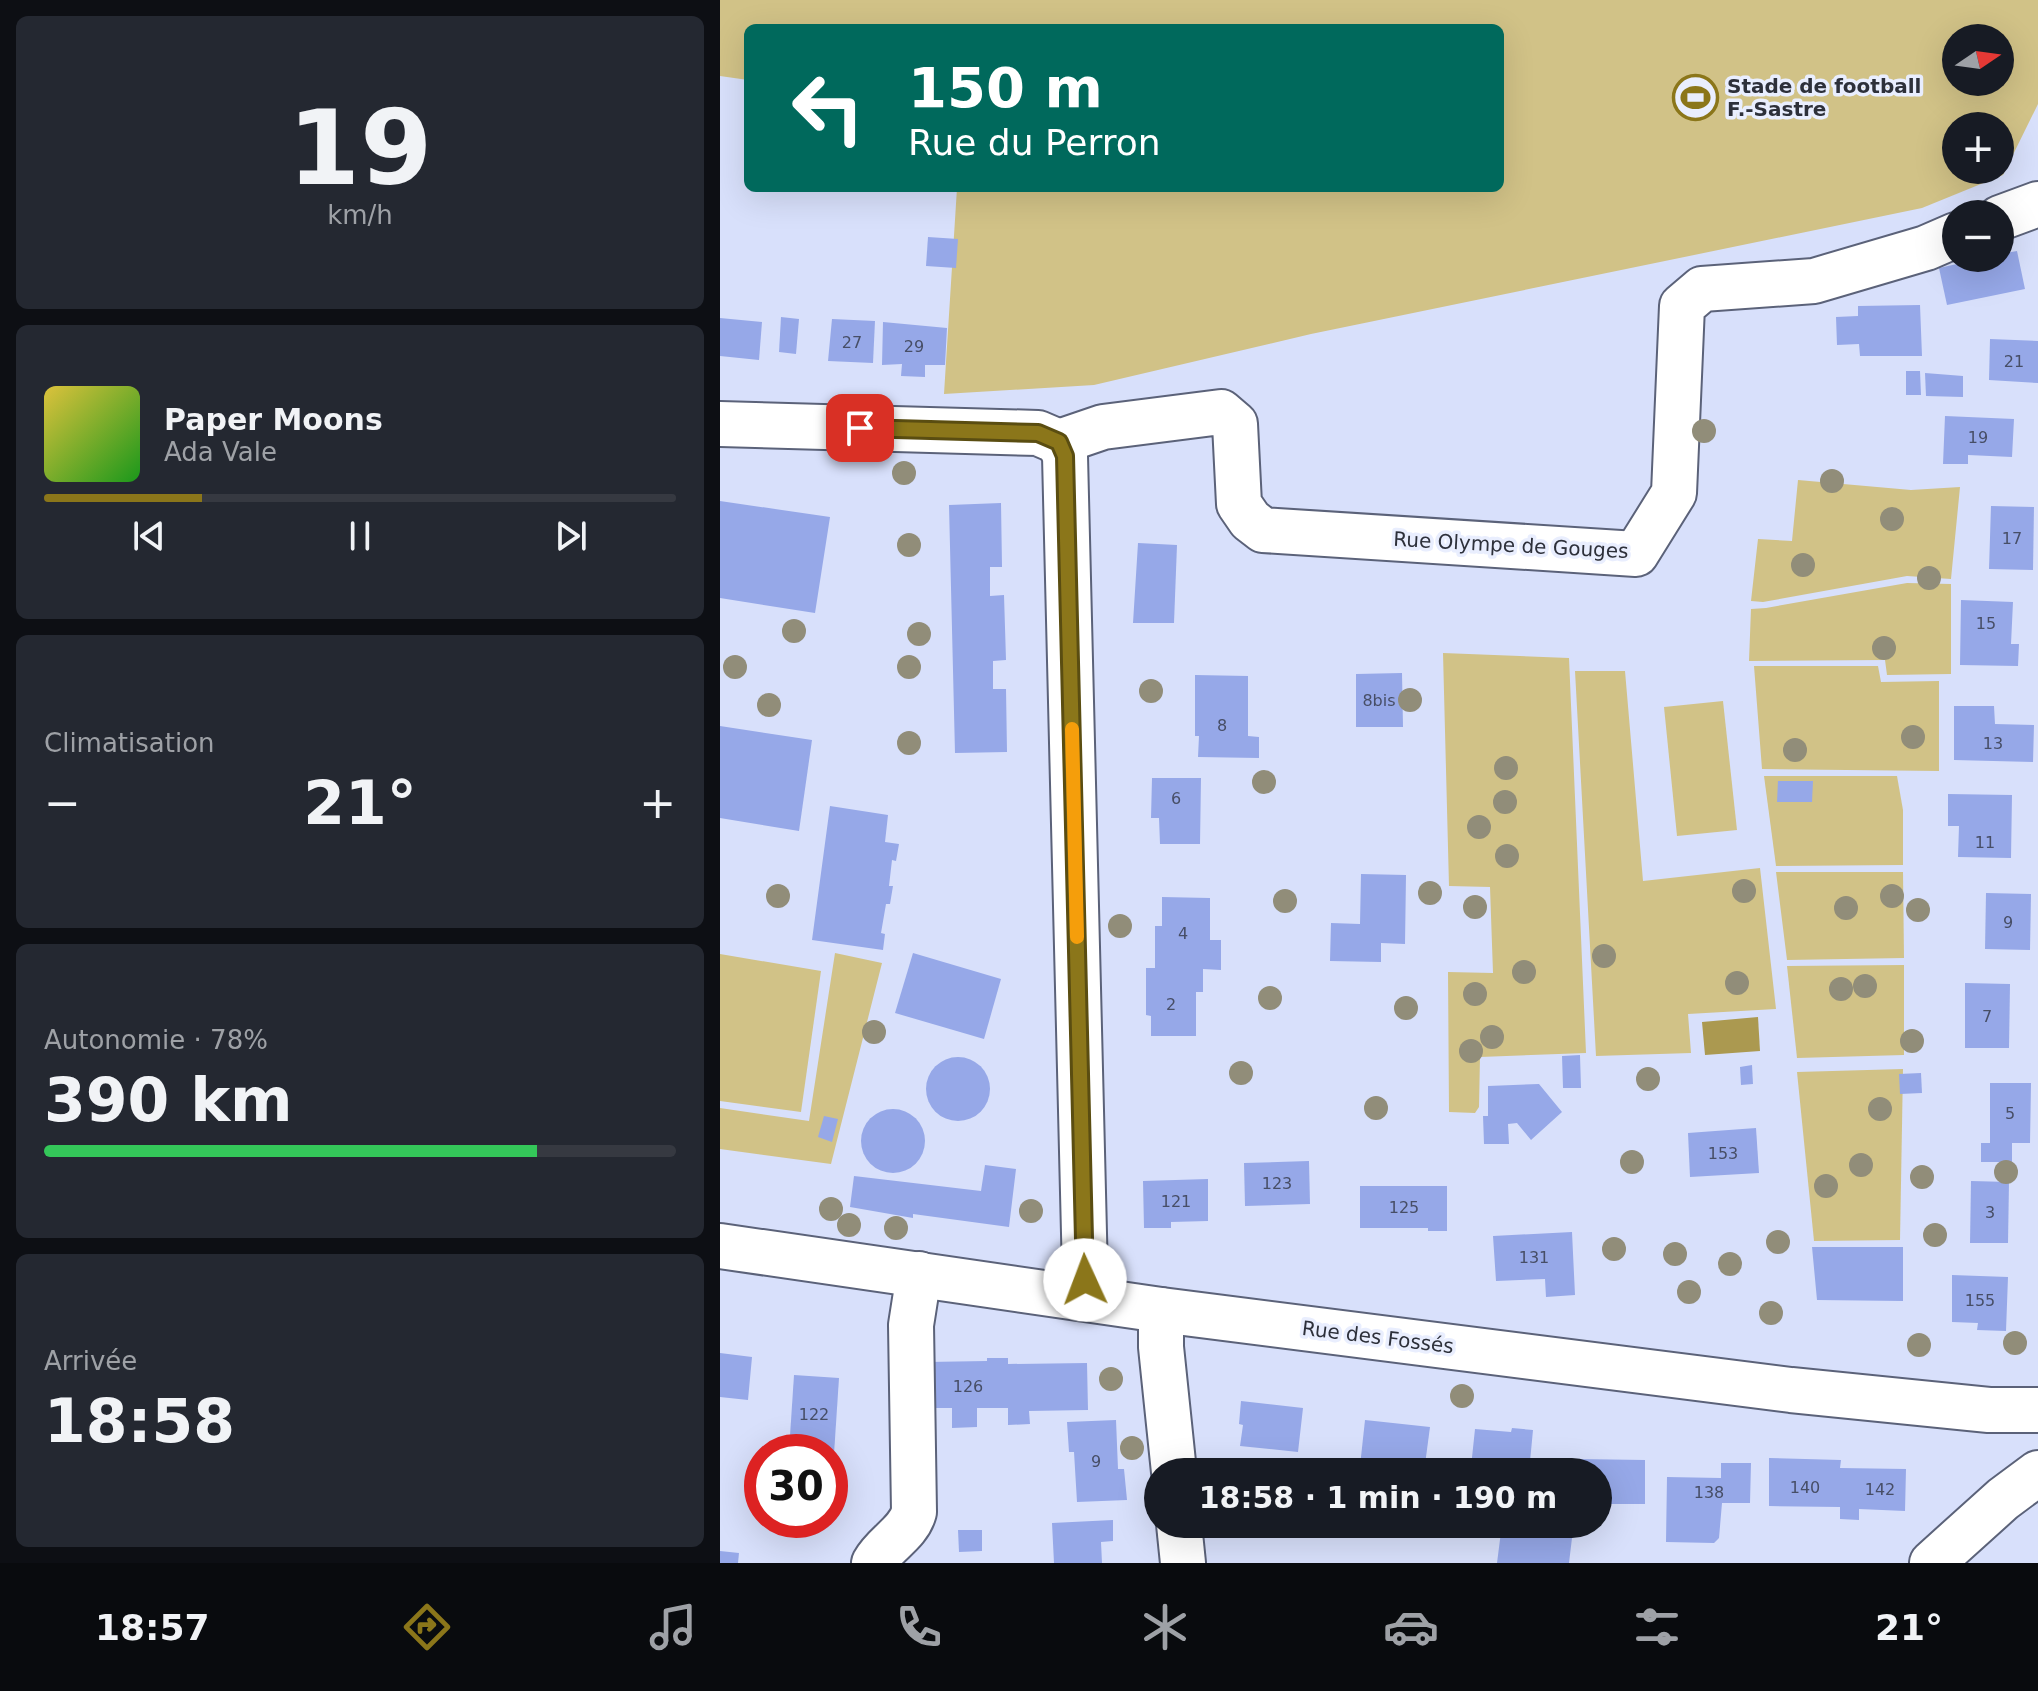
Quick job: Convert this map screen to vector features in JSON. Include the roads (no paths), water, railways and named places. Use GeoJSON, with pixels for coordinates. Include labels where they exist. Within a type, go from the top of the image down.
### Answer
{"type":"FeatureCollection","features":[{"type":"Feature","properties":{"kind":"street"},"geometry":{"type":"LineString","coordinates":[[2014,213],[2038,204]]}},
{"type":"Feature","properties":{"kind":"street","name":"Rue Olympe de Gouges"},"geometry":{"type":"LineString","coordinates":[[1059,442],[1103,427],[1221,412],[1235,424],[1239,504],[1250,520],[1263,530],[1636,554],[1674,493],[1682,306],[1702,289],[1814,281],[1942,241]]}},
{"type":"Feature","properties":{"kind":"street"},"geometry":{"type":"LineString","coordinates":[[720,424],[1038,433],[1059,442],[1065,456],[1085,1274],[1083,1298]]}},
{"type":"Feature","properties":{"kind":"street","name":"Rue des Fossés"},"geometry":{"type":"LineString","coordinates":[[720,1246],[1161,1310],[1791,1390],[1989,1410],[2038,1410]]}},
{"type":"Feature","properties":{"kind":"street"},"geometry":{"type":"LineString","coordinates":[[874,1563],[881,1551],[911,1524],[914,1512],[911,1325],[919,1274]]}},
{"type":"Feature","properties":{"kind":"street"},"geometry":{"type":"LineString","coordinates":[[1161,1310],[1161,1347],[1173,1458]]}},
{"type":"Feature","properties":{"kind":"street"},"geometry":{"type":"LineString","coordinates":[[1932,1563],[2003,1499],[2038,1473]]}},
{"type":"Feature","properties":{"kind":"street"},"geometry":{"type":"LineString","coordinates":[[1180,1538],[1183,1563]]}},
{"type":"Feature","properties":{"kind":"place","name":"Stade de football F.-Sastre"},"geometry":{"type":"Point","coordinates":[1696,97]}}]}
